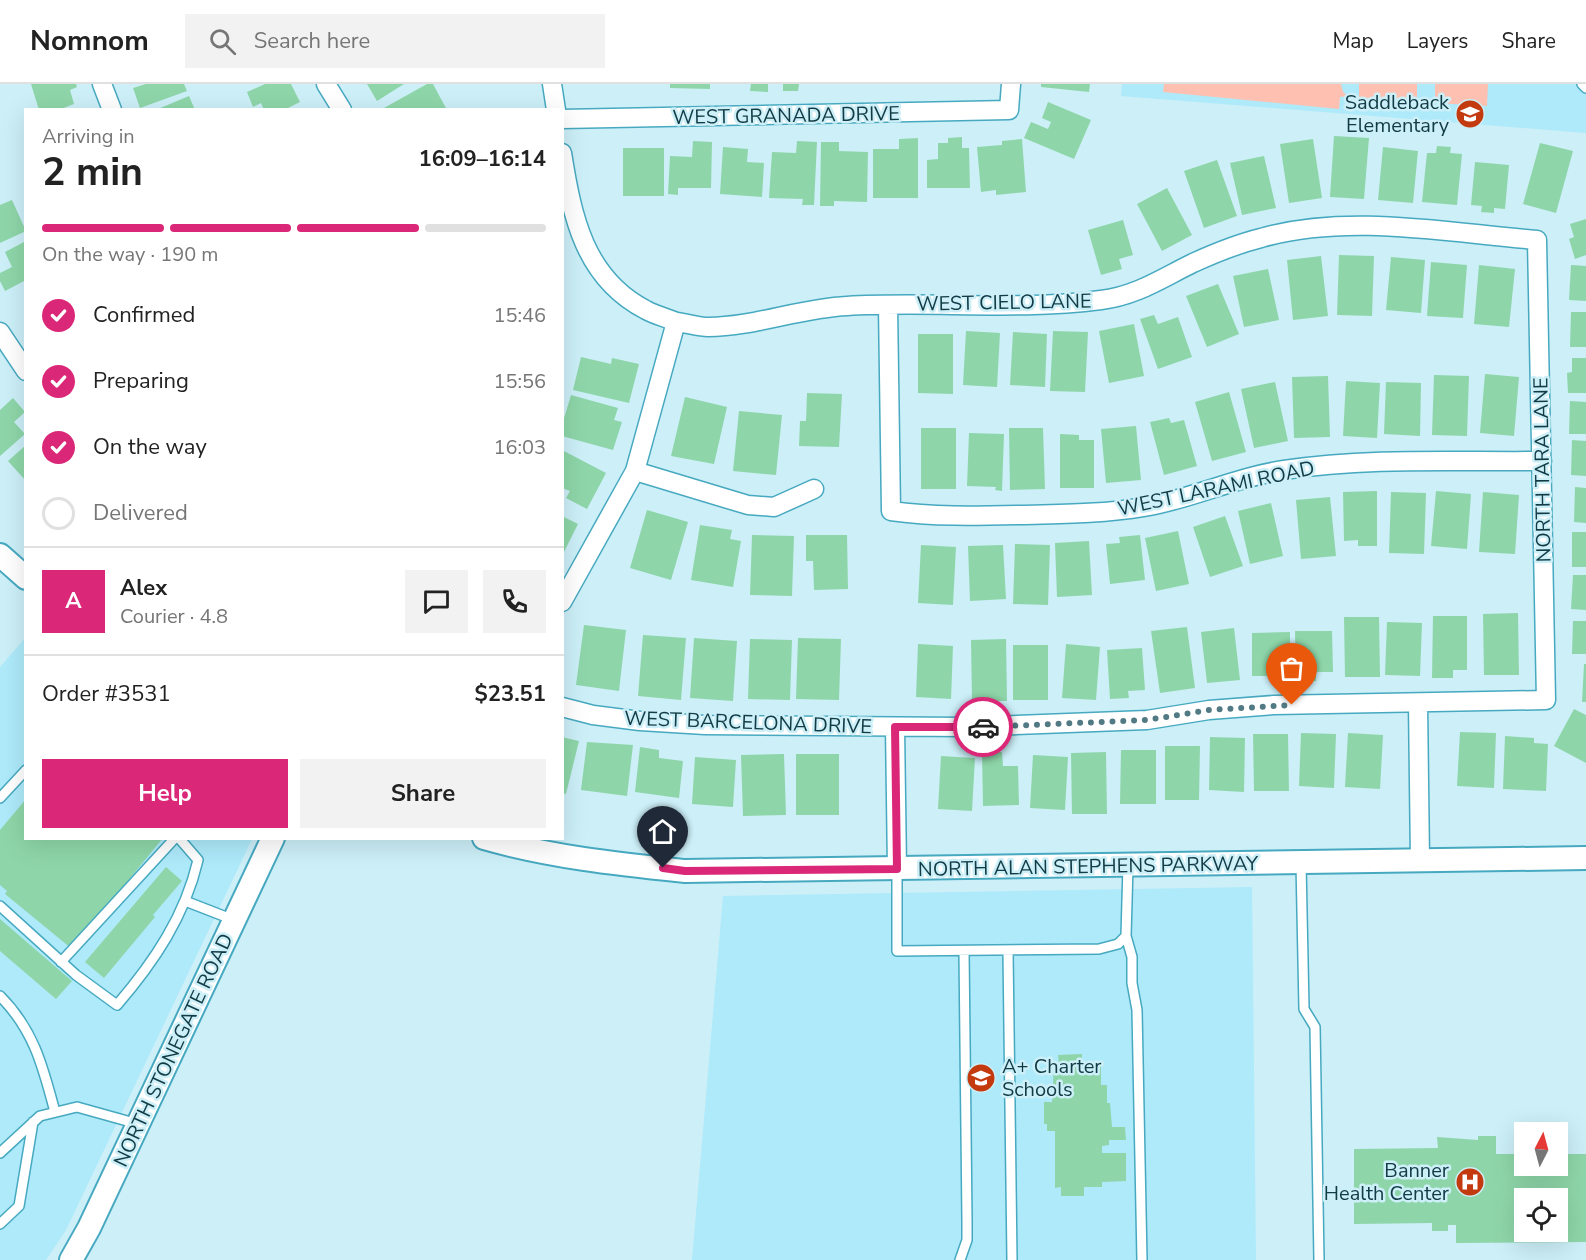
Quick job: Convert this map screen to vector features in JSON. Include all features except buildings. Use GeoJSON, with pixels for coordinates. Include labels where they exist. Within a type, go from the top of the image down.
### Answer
{"type":"FeatureCollection","features":[{"type":"Feature","properties":{"kind":"street"},"geometry":{"type":"LineString","coordinates":[[102,84],[111,108]]}},
{"type":"Feature","properties":{"kind":"street"},"geometry":{"type":"LineString","coordinates":[[326,84],[341,108]]}},
{"type":"Feature","properties":{"kind":"street"},"geometry":{"type":"LineString","coordinates":[[552,84],[556,108]]}},
{"type":"Feature","properties":{"kind":"street","name":"WEST GRANADA DRIVE"},"geometry":{"type":"LineString","coordinates":[[564,119],[1009,110],[1011,84]]}},
{"type":"Feature","properties":{"kind":"street"},"geometry":{"type":"LineString","coordinates":[[564,163],[578,230],[593,261],[619,290],[645,310],[676,322],[635,471],[564,598]]}},
{"type":"Feature","properties":{"kind":"street","name":"WEST CIELO LANE"},"geometry":{"type":"LineString","coordinates":[[676,322],[706,327],[745,324],[812,309],[888,305],[1053,304],[1103,300],[1145,289],[1191,264],[1236,246],[1299,230],[1336,226],[1373,226],[1537,240]]}},
{"type":"Feature","properties":{"kind":"street","name":"NORTH TARA LANE"},"geometry":{"type":"LineString","coordinates":[[1537,240],[1546,700]]}},
{"type":"Feature","properties":{"kind":"street","name":"WEST LARAMI ROAD"},"geometry":{"type":"LineString","coordinates":[[888,305],[891,511],[928,516],[1080,514],[1143,507],[1192,496],[1237,480],[1294,468],[1339,464],[1542,461]]}},
{"type":"Feature","properties":{"kind":"street"},"geometry":{"type":"LineString","coordinates":[[0,332],[24,368]]}},
{"type":"Feature","properties":{"kind":"street"},"geometry":{"type":"LineString","coordinates":[[635,471],[748,505],[774,507],[814,489]]}},
{"type":"Feature","properties":{"kind":"street"},"geometry":{"type":"LineString","coordinates":[[0,555],[24,576]]}},
{"type":"Feature","properties":{"kind":"street","name":"WEST BARCELONA DRIVE"},"geometry":{"type":"LineString","coordinates":[[564,708],[593,715],[672,723],[895,727],[1070,725],[1147,720],[1209,710],[1274,705],[1546,700]]}},
{"type":"Feature","properties":{"kind":"street"},"geometry":{"type":"LineString","coordinates":[[1418,703],[1420,861]]}},
{"type":"Feature","properties":{"kind":"street"},"geometry":{"type":"LineString","coordinates":[[895,727],[897,869]]}},
{"type":"Feature","properties":{"kind":"street","name":"NORTH STONEGATE ROAD"},"geometry":{"type":"LineString","coordinates":[[71,1260],[272,840]]}},
{"type":"Feature","properties":{"kind":"street","name":"NORTH ALAN STEPHENS PARKWAY"},"geometry":{"type":"LineString","coordinates":[[491,840],[515,847],[595,861],[685,871],[1586,858]]}},
{"type":"Feature","properties":{"kind":"lane"},"geometry":{"type":"LineString","coordinates":[[1582,84],[1586,88]]}},
{"type":"Feature","properties":{"kind":"lane"},"geometry":{"type":"LineString","coordinates":[[0,798],[24,772]]}},
{"type":"Feature","properties":{"kind":"lane"},"geometry":{"type":"LineString","coordinates":[[61,962],[175,840]]}},
{"type":"Feature","properties":{"kind":"lane"},"geometry":{"type":"LineString","coordinates":[[0,906],[61,962],[117,1005],[141,977],[166,941],[185,901],[198,860],[179,840]]}},
{"type":"Feature","properties":{"kind":"lane"},"geometry":{"type":"LineString","coordinates":[[1301,863],[1304,1009],[1316,1027],[1319,1260]]}},
{"type":"Feature","properties":{"kind":"lane"},"geometry":{"type":"LineString","coordinates":[[1128,866],[1126,936],[1132,957],[1132,983],[1137,1010],[1142,1260]]}},
{"type":"Feature","properties":{"kind":"lane"},"geometry":{"type":"LineString","coordinates":[[897,869],[897,951],[1099,949],[1118,944],[1126,936]]}},
{"type":"Feature","properties":{"kind":"lane"},"geometry":{"type":"LineString","coordinates":[[185,901],[234,920]]}},
{"type":"Feature","properties":{"kind":"lane"},"geometry":{"type":"LineString","coordinates":[[960,1260],[967,1240],[964,951]]}},
{"type":"Feature","properties":{"kind":"lane"},"geometry":{"type":"LineString","coordinates":[[1008,951],[1012,1260]]}},
{"type":"Feature","properties":{"kind":"lane"},"geometry":{"type":"LineString","coordinates":[[0,996],[14,1010],[39,1053],[55,1112]]}},
{"type":"Feature","properties":{"kind":"lane"},"geometry":{"type":"LineString","coordinates":[[0,1153],[40,1116],[76,1107],[138,1124]]}},
{"type":"Feature","properties":{"kind":"lane"},"geometry":{"type":"LineString","coordinates":[[0,1224],[19,1206],[33,1122]]}},
{"type":"Feature","properties":{"kind":"shaded area","name":"Saddleback Elementary"},"geometry":{"type":"Polygon","coordinates":[[[1122,84],[1586,84],[1586,133],[1121,96],[1122,84]]]}},
{"type":"Feature","properties":{"kind":"shaded area"},"geometry":{"type":"Polygon","coordinates":[[[1164,84],[1341,84],[1343,92],[1348,96],[1340,97],[1339,109],[1163,92],[1164,84]]]}},
{"type":"Feature","properties":{"kind":"shaded area"},"geometry":{"type":"Polygon","coordinates":[[[1359,84],[1417,84],[1417,99],[1359,98],[1359,84]]]}},
{"type":"Feature","properties":{"kind":"shaded area"},"geometry":{"type":"Polygon","coordinates":[[[1435,84],[1488,84],[1487,106],[1435,103],[1435,84]]]}},
{"type":"Feature","properties":{"kind":"shaded area"},"geometry":{"type":"Polygon","coordinates":[[[24,639],[24,840],[252,840],[66,1230],[46,1260],[0,1260],[0,667],[24,639]]]}},
{"type":"Feature","properties":{"kind":"shaded area","name":"A+ Charter Schools"},"geometry":{"type":"Polygon","coordinates":[[[1252,887],[1256,1260],[692,1260],[723,896],[1252,887]]]}},
{"type":"Feature","properties":{"kind":"way so far"},"geometry":{"type":"LineString","coordinates":[[983,727],[1147,720],[1209,710],[1292,705]]}},
{"type":"Feature","properties":{"kind":"place","name":"Saddleback Elementary"},"geometry":{"type":"Point","coordinates":[1470,114]}},
{"type":"Feature","properties":{"kind":"place","name":"A+ Charter Schools"},"geometry":{"type":"Point","coordinates":[981,1078]}},
{"type":"Feature","properties":{"kind":"place","name":"Banner Health Center"},"geometry":{"type":"Point","coordinates":[1470,1182]}},
{"type":"Feature","properties":{"kind":"route"},"geometry":{"type":"LineString","coordinates":[[663,868],[685,871],[897,869],[895,727],[983,727]]}}]}
